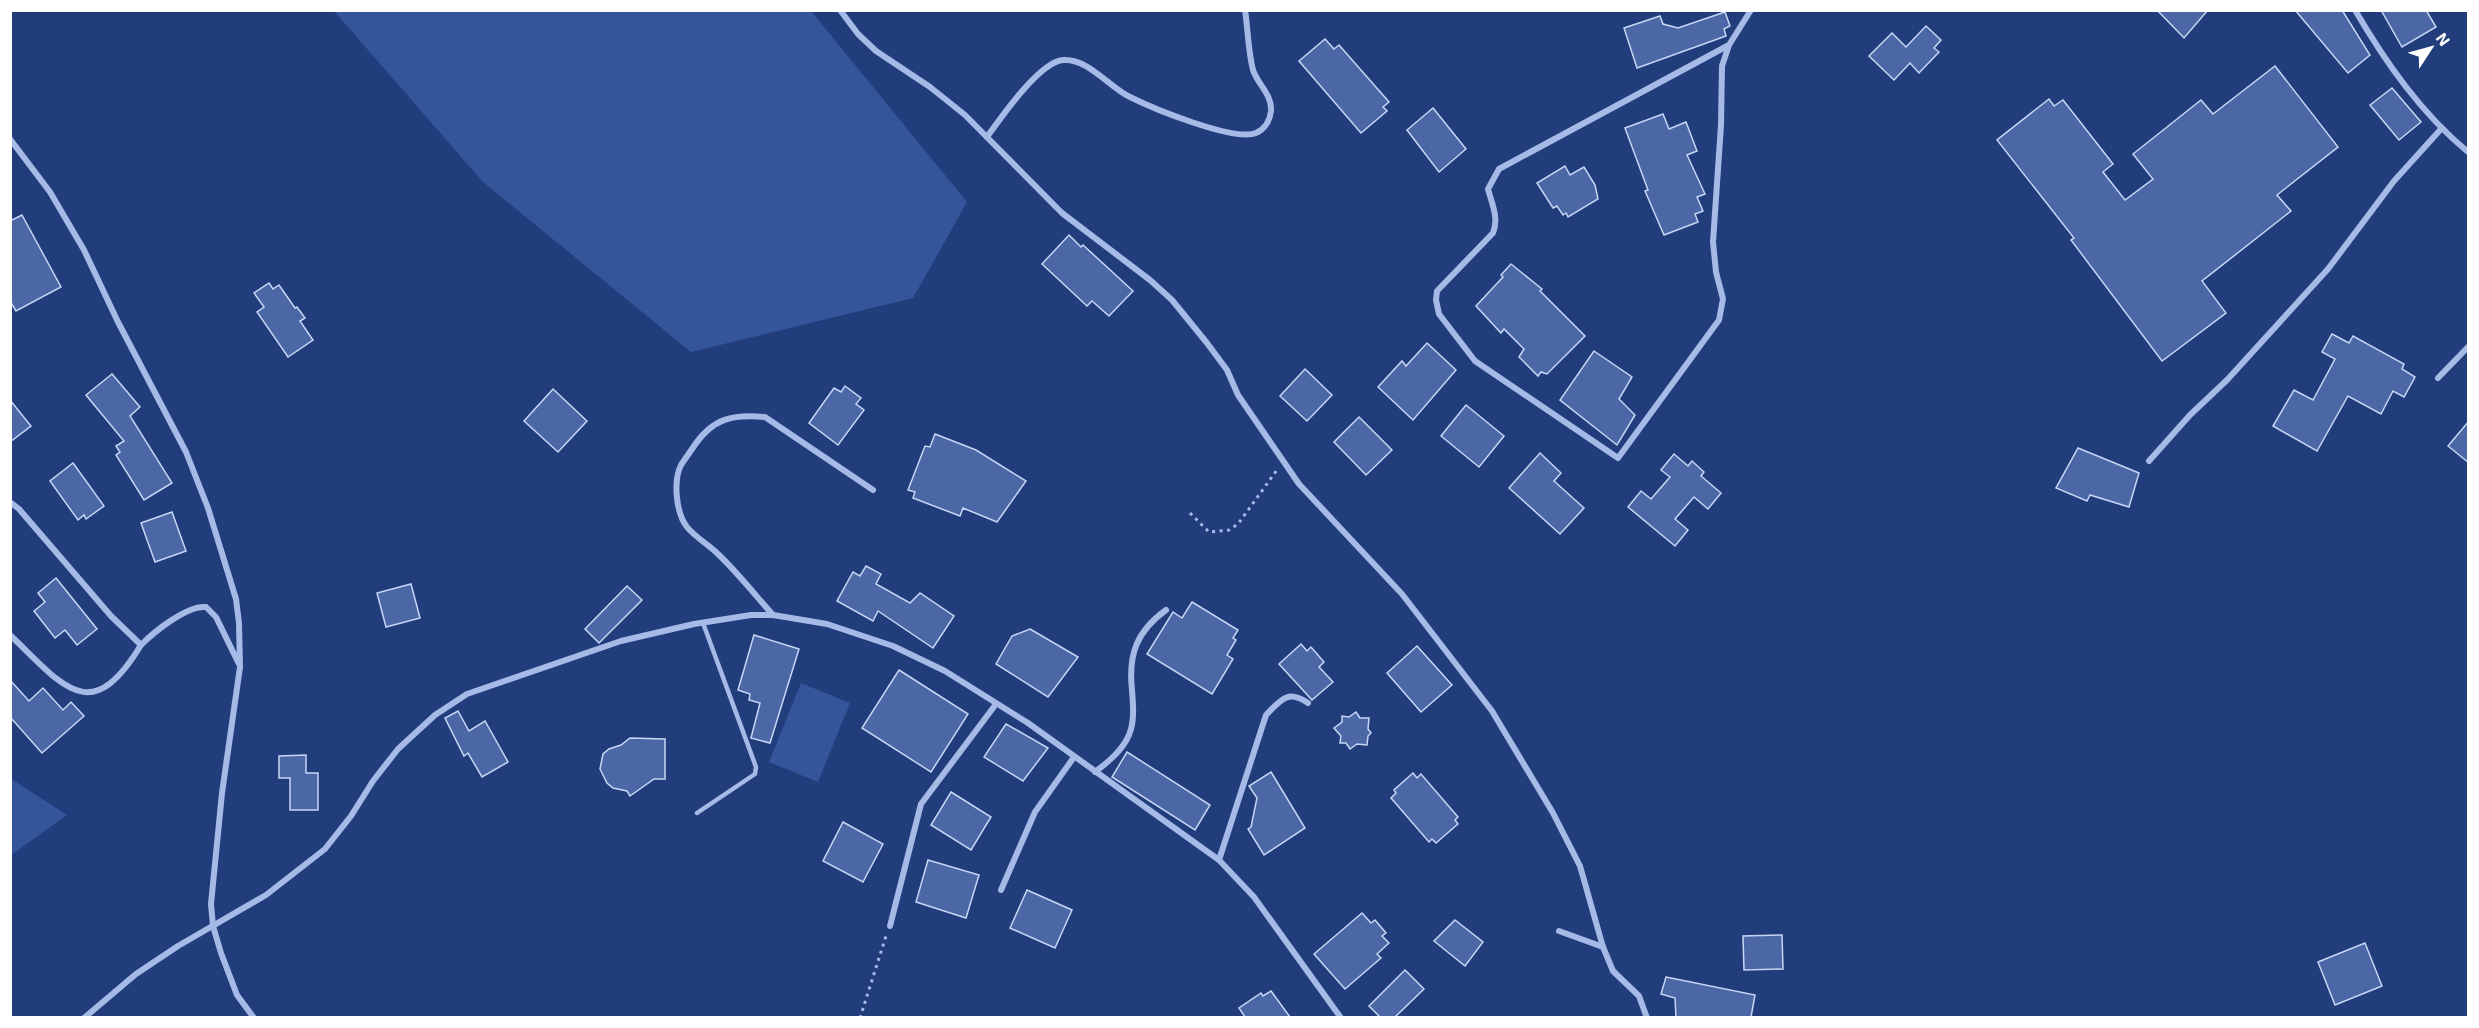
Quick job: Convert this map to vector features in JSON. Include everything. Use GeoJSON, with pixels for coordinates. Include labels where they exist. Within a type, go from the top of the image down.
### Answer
{"type":"FeatureCollection","features":[{"type":"Feature","properties":{"kind":"street"},"geometry":{"type":"LineString","coordinates":[[840,10],[858,34],[876,51],[930,87],[965,115],[1062,213],[1150,280],[1172,300],[1227,370],[1238,395],[1299,484],[1402,594],[1492,711],[1553,813],[1580,866],[1603,947],[1613,971],[1639,996],[1647,1017]]}},
{"type":"Feature","properties":{"kind":"street"},"geometry":{"type":"LineString","coordinates":[[987,137],[1020,93],[1055,62],[1063,60],[1076,62],[1094,72],[1128,97],[1198,125],[1242,134],[1256,134],[1270,119],[1271,108],[1268,93],[1254,70],[1245,10]]}},
{"type":"Feature","properties":{"kind":"street"},"geometry":{"type":"LineString","coordinates":[[1729,45],[1499,168],[1488,189],[1495,215],[1496,225],[1493,233],[1437,291],[1439,314],[1475,362],[1618,458],[1714,330],[1723,309],[1713,242],[1721,125],[1722,66],[1729,45],[1751,10]]}},
{"type":"Feature","properties":{"kind":"street"},"geometry":{"type":"LineString","coordinates":[[2355,10],[2375,45],[2412,95],[2441,129],[2469,152]]}},
{"type":"Feature","properties":{"kind":"street"},"geometry":{"type":"LineString","coordinates":[[2149,461],[2190,415],[2228,380],[2328,269],[2394,181],[2441,129]]}},
{"type":"Feature","properties":{"kind":"street"},"geometry":{"type":"LineString","coordinates":[[10,139],[50,192],[84,250],[118,322],[186,452],[208,508],[236,599],[240,623],[240,667],[215,853],[211,904],[213,926],[237,995],[254,1017]]}},
{"type":"Feature","properties":{"kind":"street"},"geometry":{"type":"LineString","coordinates":[[2438,378],[2469,347]]}},
{"type":"Feature","properties":{"kind":"street"},"geometry":{"type":"LineString","coordinates":[[773,615],[718,553],[687,527],[679,511],[677,490],[680,467],[697,443],[707,431],[724,419],[744,415],[765,417],[873,490]]}},
{"type":"Feature","properties":{"kind":"street"},"geometry":{"type":"LineString","coordinates":[[10,502],[19,509],[111,616],[141,645]]}},
{"type":"Feature","properties":{"kind":"street"},"geometry":{"type":"LineString","coordinates":[[10,635],[64,685],[79,692],[89,693],[113,683],[130,664],[141,645],[166,624],[199,606],[206,607],[216,617],[240,667]]}},
{"type":"Feature","properties":{"kind":"street"},"geometry":{"type":"LineString","coordinates":[[1095,772],[1115,757],[1129,736],[1134,711],[1130,662],[1138,639],[1152,620],[1166,610]]}},
{"type":"Feature","properties":{"kind":"street"},"geometry":{"type":"LineString","coordinates":[[84,1017],[136,974],[266,895],[325,849],[398,749],[435,715],[467,694],[621,641],[752,615],[773,615],[827,624],[894,646],[945,671],[1074,757],[1219,860],[1254,897],[1341,1017]]}},
{"type":"Feature","properties":{"kind":"street"},"geometry":{"type":"LineString","coordinates":[[1219,860],[1266,715],[1288,696],[1299,697],[1308,703]]}},
{"type":"Feature","properties":{"kind":"street"},"geometry":{"type":"LineString","coordinates":[[890,926],[921,804],[996,704]]}},
{"type":"Feature","properties":{"kind":"street"},"geometry":{"type":"LineString","coordinates":[[1001,890],[1035,812],[1074,757]]}},
{"type":"Feature","properties":{"kind":"street"},"geometry":{"type":"LineString","coordinates":[[1559,931],[1603,947]]}},
{"type":"Feature","properties":{"kind":"lane"},"geometry":{"type":"LineString","coordinates":[[697,813],[755,774],[756,767],[703,623]]}},
{"type":"Feature","properties":{"kind":"path"},"geometry":{"type":"LineString","coordinates":[[1190,513],[1209,532],[1230,530],[1238,524],[1283,461]]}},
{"type":"Feature","properties":{"kind":"path"},"geometry":{"type":"LineString","coordinates":[[860,1017],[890,926]]}},
{"type":"Feature","properties":{"kind":"shaded area"},"geometry":{"type":"Polygon","coordinates":[[[334,11],[811,11],[967,202],[913,298],[691,352],[483,182],[334,11]]]}},
{"type":"Feature","properties":{"kind":"shaded area"},"geometry":{"type":"Polygon","coordinates":[[[801,683],[850,703],[818,782],[769,762],[801,683]]]}},
{"type":"Feature","properties":{"kind":"shaded area"},"geometry":{"type":"Polygon","coordinates":[[[10,778],[67,815],[11,855],[10,855],[10,778]]]}},
{"type":"Feature","properties":{"kind":"building"},"geometry":{"type":"Polygon","coordinates":[[[2157,10],[2208,10],[2184,38],[2157,10]]]}},
{"type":"Feature","properties":{"kind":"building"},"geometry":{"type":"Polygon","coordinates":[[[2295,10],[2342,10],[2370,55],[2348,73],[2295,10]]]}},
{"type":"Feature","properties":{"kind":"building"},"geometry":{"type":"Polygon","coordinates":[[[2381,10],[2426,10],[2436,27],[2402,47],[2381,10]]]}},
{"type":"Feature","properties":{"kind":"building"},"geometry":{"type":"Polygon","coordinates":[[[1725,12],[1730,26],[1724,29],[1726,36],[1637,68],[1624,28],[1660,16],[1663,24],[1678,28],[1725,12]]]}},
{"type":"Feature","properties":{"kind":"building"},"geometry":{"type":"Polygon","coordinates":[[[1926,26],[1941,40],[1934,48],[1939,52],[1919,73],[1910,63],[1894,80],[1869,56],[1892,33],[1906,47],[1926,26]]]}},
{"type":"Feature","properties":{"kind":"building"},"geometry":{"type":"Polygon","coordinates":[[[1325,39],[1334,49],[1339,45],[1389,102],[1383,107],[1387,111],[1361,133],[1299,61],[1325,39]]]}},
{"type":"Feature","properties":{"kind":"building"},"geometry":{"type":"Polygon","coordinates":[[[2275,66],[2338,147],[2277,195],[2291,211],[2202,281],[2226,313],[2162,361],[2071,240],[2074,238],[1997,140],[2049,99],[2054,106],[2063,100],[2113,164],[2103,172],[2125,200],[2153,179],[2133,154],[2201,100],[2213,114],[2275,66]]]}},
{"type":"Feature","properties":{"kind":"building"},"geometry":{"type":"Polygon","coordinates":[[[2392,88],[2421,122],[2399,140],[2370,105],[2392,88]]]}},
{"type":"Feature","properties":{"kind":"building"},"geometry":{"type":"Polygon","coordinates":[[[1433,108],[1466,149],[1439,172],[1407,130],[1433,108]]]}},
{"type":"Feature","properties":{"kind":"building"},"geometry":{"type":"Polygon","coordinates":[[[1663,114],[1669,129],[1686,122],[1697,151],[1687,155],[1705,194],[1697,197],[1703,211],[1695,214],[1698,222],[1664,235],[1645,191],[1648,190],[1625,128],[1663,114]]]}},
{"type":"Feature","properties":{"kind":"building"},"geometry":{"type":"Polygon","coordinates":[[[1565,166],[1570,175],[1584,167],[1595,185],[1598,199],[1568,217],[1566,213],[1563,215],[1557,206],[1553,208],[1537,183],[1565,166]]]}},
{"type":"Feature","properties":{"kind":"building"},"geometry":{"type":"Polygon","coordinates":[[[22,215],[61,287],[16,311],[10,301],[10,221],[22,215]]]}},
{"type":"Feature","properties":{"kind":"building"},"geometry":{"type":"Polygon","coordinates":[[[1069,235],[1133,291],[1109,316],[1092,301],[1087,306],[1042,264],[1069,235]]]}},
{"type":"Feature","properties":{"kind":"building"},"geometry":{"type":"Polygon","coordinates":[[[1511,264],[1542,289],[1540,291],[1585,336],[1547,374],[1541,372],[1538,376],[1519,357],[1524,349],[1504,329],[1501,333],[1476,306],[1503,277],[1501,275],[1511,264]]]}},
{"type":"Feature","properties":{"kind":"building"},"geometry":{"type":"Polygon","coordinates":[[[269,283],[273,289],[279,285],[295,308],[297,307],[305,318],[300,321],[313,340],[288,357],[257,312],[264,307],[254,293],[269,283]]]}},
{"type":"Feature","properties":{"kind":"building"},"geometry":{"type":"Polygon","coordinates":[[[2332,334],[2349,343],[2353,336],[2404,364],[2402,369],[2415,377],[2404,397],[2393,391],[2381,414],[2348,396],[2317,451],[2273,426],[2294,390],[2313,400],[2335,359],[2322,352],[2332,334]]]}},
{"type":"Feature","properties":{"kind":"building"},"geometry":{"type":"Polygon","coordinates":[[[1427,343],[1456,370],[1413,420],[1378,387],[1402,361],[1406,366],[1427,343]]]}},
{"type":"Feature","properties":{"kind":"building"},"geometry":{"type":"Polygon","coordinates":[[[1594,351],[1632,377],[1619,399],[1635,415],[1617,445],[1560,400],[1594,351]]]}},
{"type":"Feature","properties":{"kind":"building"},"geometry":{"type":"Polygon","coordinates":[[[1305,369],[1332,395],[1307,421],[1280,396],[1305,369]]]}},
{"type":"Feature","properties":{"kind":"building"},"geometry":{"type":"Polygon","coordinates":[[[112,374],[140,407],[130,416],[172,483],[144,500],[116,455],[120,452],[116,446],[124,441],[86,395],[112,374]]]}},
{"type":"Feature","properties":{"kind":"building"},"geometry":{"type":"Polygon","coordinates":[[[845,386],[861,398],[856,404],[864,410],[838,445],[809,423],[834,388],[841,392],[845,386]]]}},
{"type":"Feature","properties":{"kind":"building"},"geometry":{"type":"Polygon","coordinates":[[[553,389],[587,421],[558,452],[524,421],[553,389]]]}},
{"type":"Feature","properties":{"kind":"building"},"geometry":{"type":"Polygon","coordinates":[[[10,400],[31,426],[10,442],[10,400]]]}},
{"type":"Feature","properties":{"kind":"building"},"geometry":{"type":"Polygon","coordinates":[[[1466,405],[1504,436],[1479,467],[1441,436],[1466,405]]]}},
{"type":"Feature","properties":{"kind":"building"},"geometry":{"type":"Polygon","coordinates":[[[1359,417],[1392,450],[1366,475],[1334,442],[1359,417]]]}},
{"type":"Feature","properties":{"kind":"building"},"geometry":{"type":"Polygon","coordinates":[[[2469,421],[2469,463],[2448,446],[2469,421]]]}},
{"type":"Feature","properties":{"kind":"building"},"geometry":{"type":"Polygon","coordinates":[[[935,434],[976,450],[1026,481],[997,522],[963,508],[960,516],[913,498],[915,492],[908,490],[925,446],[930,447],[935,434]]]}},
{"type":"Feature","properties":{"kind":"building"},"geometry":{"type":"Polygon","coordinates":[[[2078,448],[2139,473],[2129,507],[2090,495],[2087,501],[2056,488],[2078,448]]]}},
{"type":"Feature","properties":{"kind":"building"},"geometry":{"type":"Polygon","coordinates":[[[1540,453],[1561,473],[1554,481],[1584,508],[1560,534],[1509,488],[1540,453]]]}},
{"type":"Feature","properties":{"kind":"building"},"geometry":{"type":"Polygon","coordinates":[[[1674,454],[1688,466],[1692,461],[1704,472],[1701,476],[1721,493],[1708,509],[1694,497],[1675,519],[1688,530],[1675,546],[1628,507],[1641,491],[1651,499],[1670,477],[1661,470],[1674,454]]]}},
{"type":"Feature","properties":{"kind":"building"},"geometry":{"type":"Polygon","coordinates":[[[73,463],[104,506],[86,519],[84,515],[78,520],[50,481],[73,463]]]}},
{"type":"Feature","properties":{"kind":"building"},"geometry":{"type":"Polygon","coordinates":[[[172,512],[186,551],[155,562],[141,523],[172,512]]]}},
{"type":"Feature","properties":{"kind":"building"},"geometry":{"type":"Polygon","coordinates":[[[866,566],[881,574],[876,584],[910,603],[920,593],[954,616],[933,648],[878,611],[873,621],[837,601],[853,572],[860,576],[866,566]]]}},
{"type":"Feature","properties":{"kind":"building"},"geometry":{"type":"Polygon","coordinates":[[[56,578],[97,629],[77,645],[65,630],[55,638],[34,611],[45,602],[38,593],[56,578]]]}},
{"type":"Feature","properties":{"kind":"building"},"geometry":{"type":"Polygon","coordinates":[[[411,584],[420,618],[386,627],[377,593],[411,584]]]}},
{"type":"Feature","properties":{"kind":"building"},"geometry":{"type":"Polygon","coordinates":[[[627,586],[642,600],[599,643],[585,629],[627,586]]]}},
{"type":"Feature","properties":{"kind":"building"},"geometry":{"type":"Polygon","coordinates":[[[1192,602],[1238,630],[1233,638],[1236,640],[1227,655],[1233,659],[1212,694],[1147,654],[1173,612],[1182,618],[1192,602]]]}},
{"type":"Feature","properties":{"kind":"building"},"geometry":{"type":"Polygon","coordinates":[[[1030,629],[1078,657],[1048,697],[996,664],[1012,636],[1030,629]]]}},
{"type":"Feature","properties":{"kind":"building"},"geometry":{"type":"Polygon","coordinates":[[[754,635],[799,649],[770,743],[751,738],[760,703],[749,700],[750,694],[738,690],[754,635]]]}},
{"type":"Feature","properties":{"kind":"building"},"geometry":{"type":"Polygon","coordinates":[[[1301,644],[1307,651],[1311,647],[1324,662],[1319,667],[1333,682],[1312,700],[1279,664],[1301,644]]]}},
{"type":"Feature","properties":{"kind":"building"},"geometry":{"type":"Polygon","coordinates":[[[1417,646],[1452,685],[1421,712],[1387,673],[1417,646]]]}},
{"type":"Feature","properties":{"kind":"building"},"geometry":{"type":"Polygon","coordinates":[[[899,670],[968,714],[931,772],[862,728],[899,670]]]}},
{"type":"Feature","properties":{"kind":"building"},"geometry":{"type":"Polygon","coordinates":[[[10,680],[29,701],[43,688],[63,710],[71,702],[84,716],[42,753],[10,717],[10,680]]]}},
{"type":"Feature","properties":{"kind":"building"},"geometry":{"type":"Polygon","coordinates":[[[458,711],[469,731],[485,721],[508,762],[482,777],[468,753],[464,756],[445,718],[458,711]]]}},
{"type":"Feature","properties":{"kind":"building"},"geometry":{"type":"Polygon","coordinates":[[[1356,712],[1360,718],[1369,718],[1368,729],[1371,733],[1368,736],[1367,745],[1357,744],[1350,749],[1346,743],[1340,743],[1341,736],[1334,728],[1342,722],[1342,716],[1349,717],[1356,712]]]}},
{"type":"Feature","properties":{"kind":"building"},"geometry":{"type":"Polygon","coordinates":[[[1006,724],[1048,748],[1023,781],[984,757],[1006,724]]]}},
{"type":"Feature","properties":{"kind":"building"},"geometry":{"type":"Polygon","coordinates":[[[630,738],[665,739],[665,779],[654,779],[630,796],[627,791],[613,788],[607,783],[600,769],[603,754],[630,738]]]}},
{"type":"Feature","properties":{"kind":"building"},"geometry":{"type":"Polygon","coordinates":[[[1127,752],[1210,805],[1195,830],[1112,777],[1127,752]]]}},
{"type":"Feature","properties":{"kind":"building"},"geometry":{"type":"Polygon","coordinates":[[[306,755],[306,773],[318,773],[318,810],[290,810],[290,778],[279,778],[279,756],[306,755]]]}},
{"type":"Feature","properties":{"kind":"building"},"geometry":{"type":"Polygon","coordinates":[[[1271,772],[1305,828],[1264,855],[1248,829],[1251,827],[1257,798],[1249,786],[1271,772]]]}},
{"type":"Feature","properties":{"kind":"building"},"geometry":{"type":"Polygon","coordinates":[[[1413,773],[1417,778],[1421,774],[1458,817],[1455,820],[1458,824],[1436,843],[1432,839],[1429,842],[1391,798],[1396,793],[1394,790],[1413,773]]]}},
{"type":"Feature","properties":{"kind":"building"},"geometry":{"type":"Polygon","coordinates":[[[951,792],[991,817],[971,850],[931,825],[951,792]]]}},
{"type":"Feature","properties":{"kind":"building"},"geometry":{"type":"Polygon","coordinates":[[[843,822],[883,844],[863,882],[823,861],[843,822]]]}},
{"type":"Feature","properties":{"kind":"building"},"geometry":{"type":"Polygon","coordinates":[[[928,860],[979,875],[966,918],[916,902],[928,860]]]}},
{"type":"Feature","properties":{"kind":"building"},"geometry":{"type":"Polygon","coordinates":[[[1027,890],[1072,910],[1055,948],[1010,928],[1027,890]]]}},
{"type":"Feature","properties":{"kind":"building"},"geometry":{"type":"Polygon","coordinates":[[[1362,913],[1371,923],[1375,920],[1386,933],[1382,936],[1389,943],[1377,954],[1381,958],[1345,989],[1314,954],[1362,913]]]}},
{"type":"Feature","properties":{"kind":"building"},"geometry":{"type":"Polygon","coordinates":[[[1455,920],[1483,942],[1465,966],[1434,941],[1455,920]]]}},
{"type":"Feature","properties":{"kind":"building"},"geometry":{"type":"Polygon","coordinates":[[[1782,935],[1783,969],[1744,970],[1743,936],[1782,935]]]}},
{"type":"Feature","properties":{"kind":"building"},"geometry":{"type":"Polygon","coordinates":[[[2365,943],[2382,986],[2335,1005],[2318,962],[2365,943]]]}},
{"type":"Feature","properties":{"kind":"building"},"geometry":{"type":"Polygon","coordinates":[[[1405,970],[1424,989],[1395,1017],[1380,1017],[1369,1006],[1405,970]]]}},
{"type":"Feature","properties":{"kind":"building"},"geometry":{"type":"Polygon","coordinates":[[[1666,977],[1755,995],[1751,1017],[1676,1017],[1675,998],[1661,994],[1666,977]]]}},
{"type":"Feature","properties":{"kind":"building"},"geometry":{"type":"Polygon","coordinates":[[[1271,991],[1290,1017],[1245,1017],[1239,1008],[1261,993],[1263,996],[1271,991]]]}}]}
